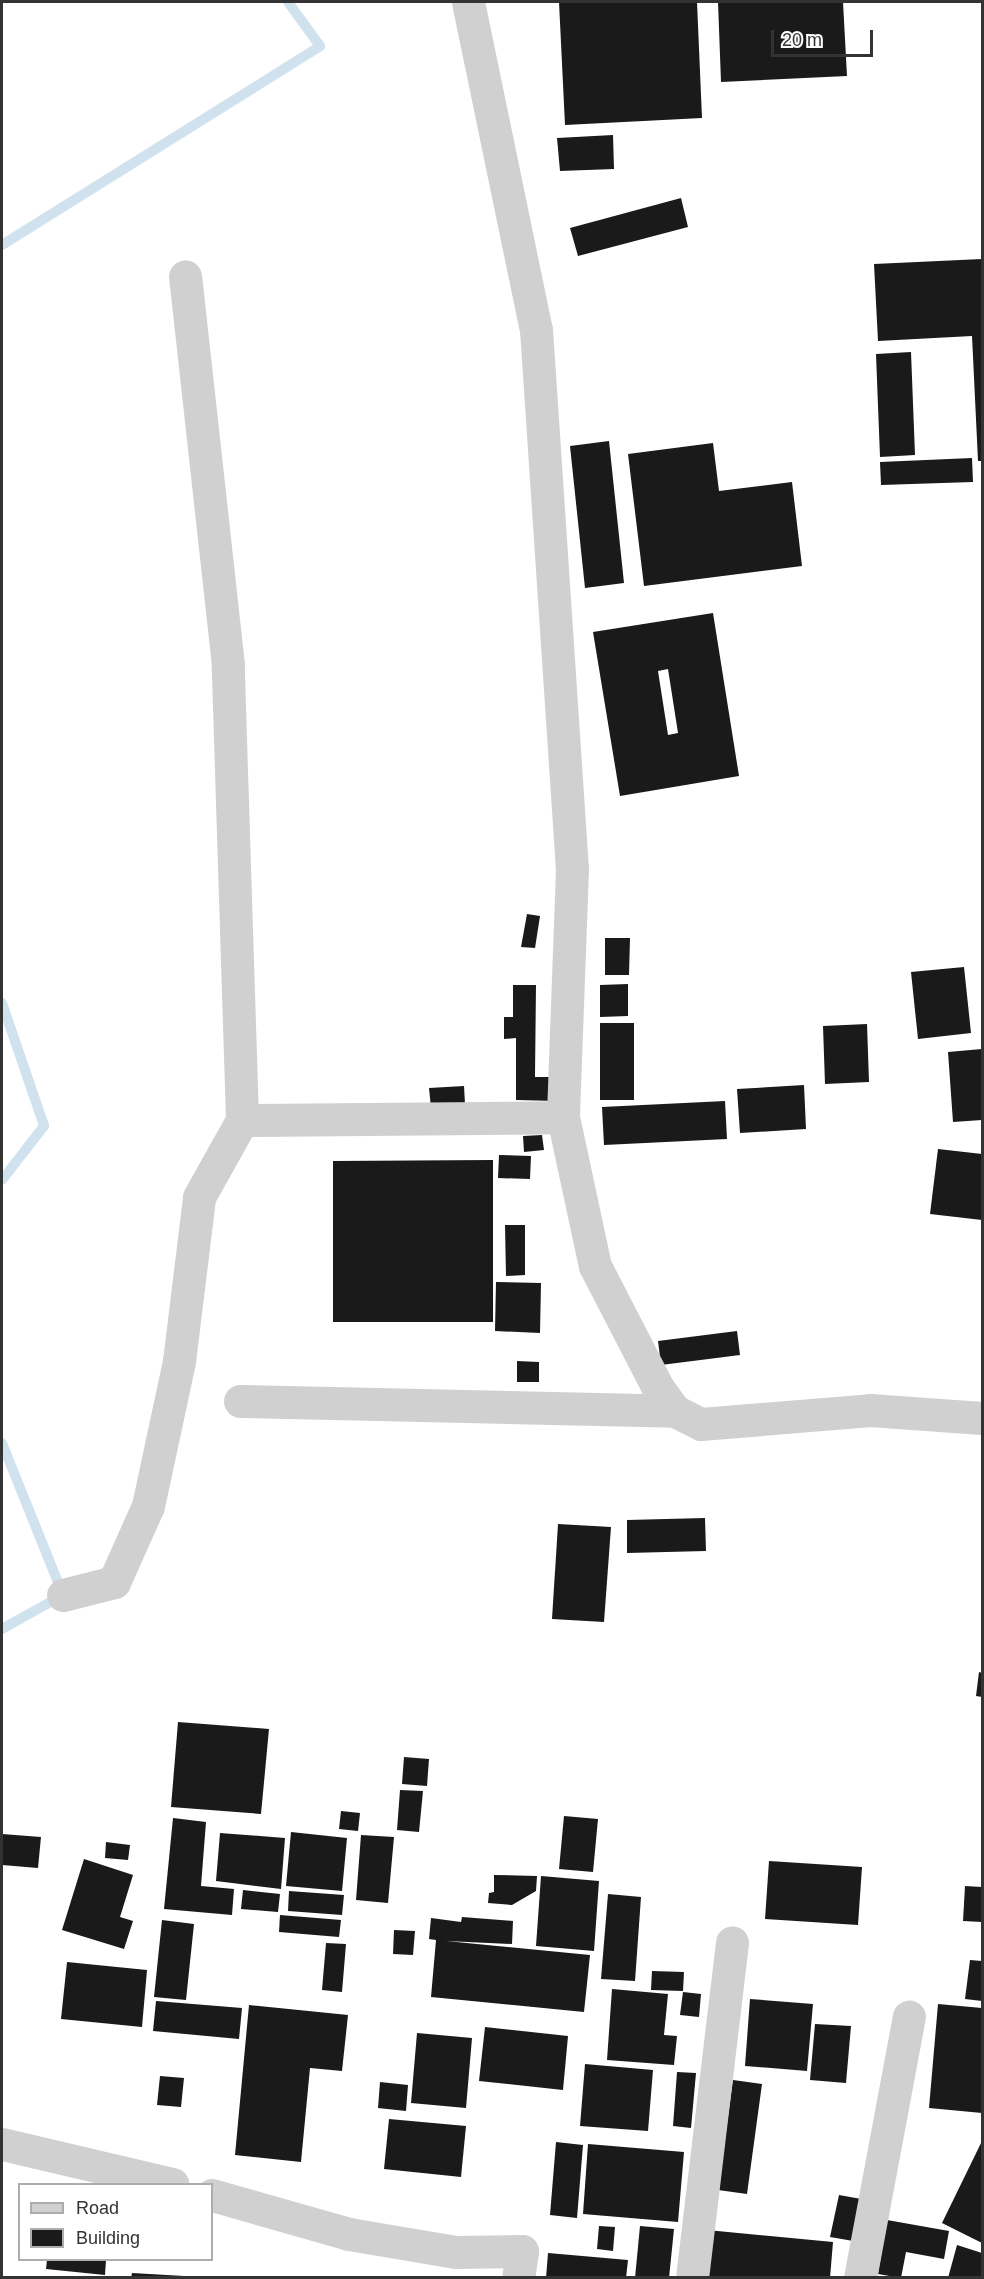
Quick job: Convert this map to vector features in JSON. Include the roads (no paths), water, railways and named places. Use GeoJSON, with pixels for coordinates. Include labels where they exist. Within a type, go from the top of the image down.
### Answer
{"type":"FeatureCollection","features":[{"type":"Feature","properties":{"kind":"street"},"geometry":{"type":"LineString","coordinates":[[468,2],[536,328],[572,869],[563,1117],[595,1266],[627,1335],[675,1411]]}},
{"type":"Feature","properties":{"kind":"street"},"geometry":{"type":"LineString","coordinates":[[63,1595],[114,1582],[148,1506],[179,1361],[199,1197],[242,1120],[228,665],[185,276]]}},
{"type":"Feature","properties":{"kind":"street"},"geometry":{"type":"LineString","coordinates":[[242,1120],[563,1117]]}},
{"type":"Feature","properties":{"kind":"street"},"geometry":{"type":"LineString","coordinates":[[240,1401],[675,1411],[701,1424],[870,1410],[982,1418]]}},
{"type":"Feature","properties":{"kind":"street"},"geometry":{"type":"LineString","coordinates":[[692,2277],[732,1942]]}},
{"type":"Feature","properties":{"kind":"street"},"geometry":{"type":"LineString","coordinates":[[860,2277],[909,2017]]}},
{"type":"Feature","properties":{"kind":"street"},"geometry":{"type":"LineString","coordinates":[[2,2147],[167,2183]]}},
{"type":"Feature","properties":{"kind":"street"},"geometry":{"type":"LineString","coordinates":[[213,2195],[349,2234],[520,2264]]}},
{"type":"Feature","properties":{"kind":"waterway"},"geometry":{"type":"LineString","coordinates":[[2,245],[320,46],[288,2]]}},
{"type":"Feature","properties":{"kind":"waterway"},"geometry":{"type":"LineString","coordinates":[[2,1003],[44,1126],[2,1180]]}},
{"type":"Feature","properties":{"kind":"waterway"},"geometry":{"type":"LineString","coordinates":[[2,1443],[63,1595],[2,1629]]}}]}
